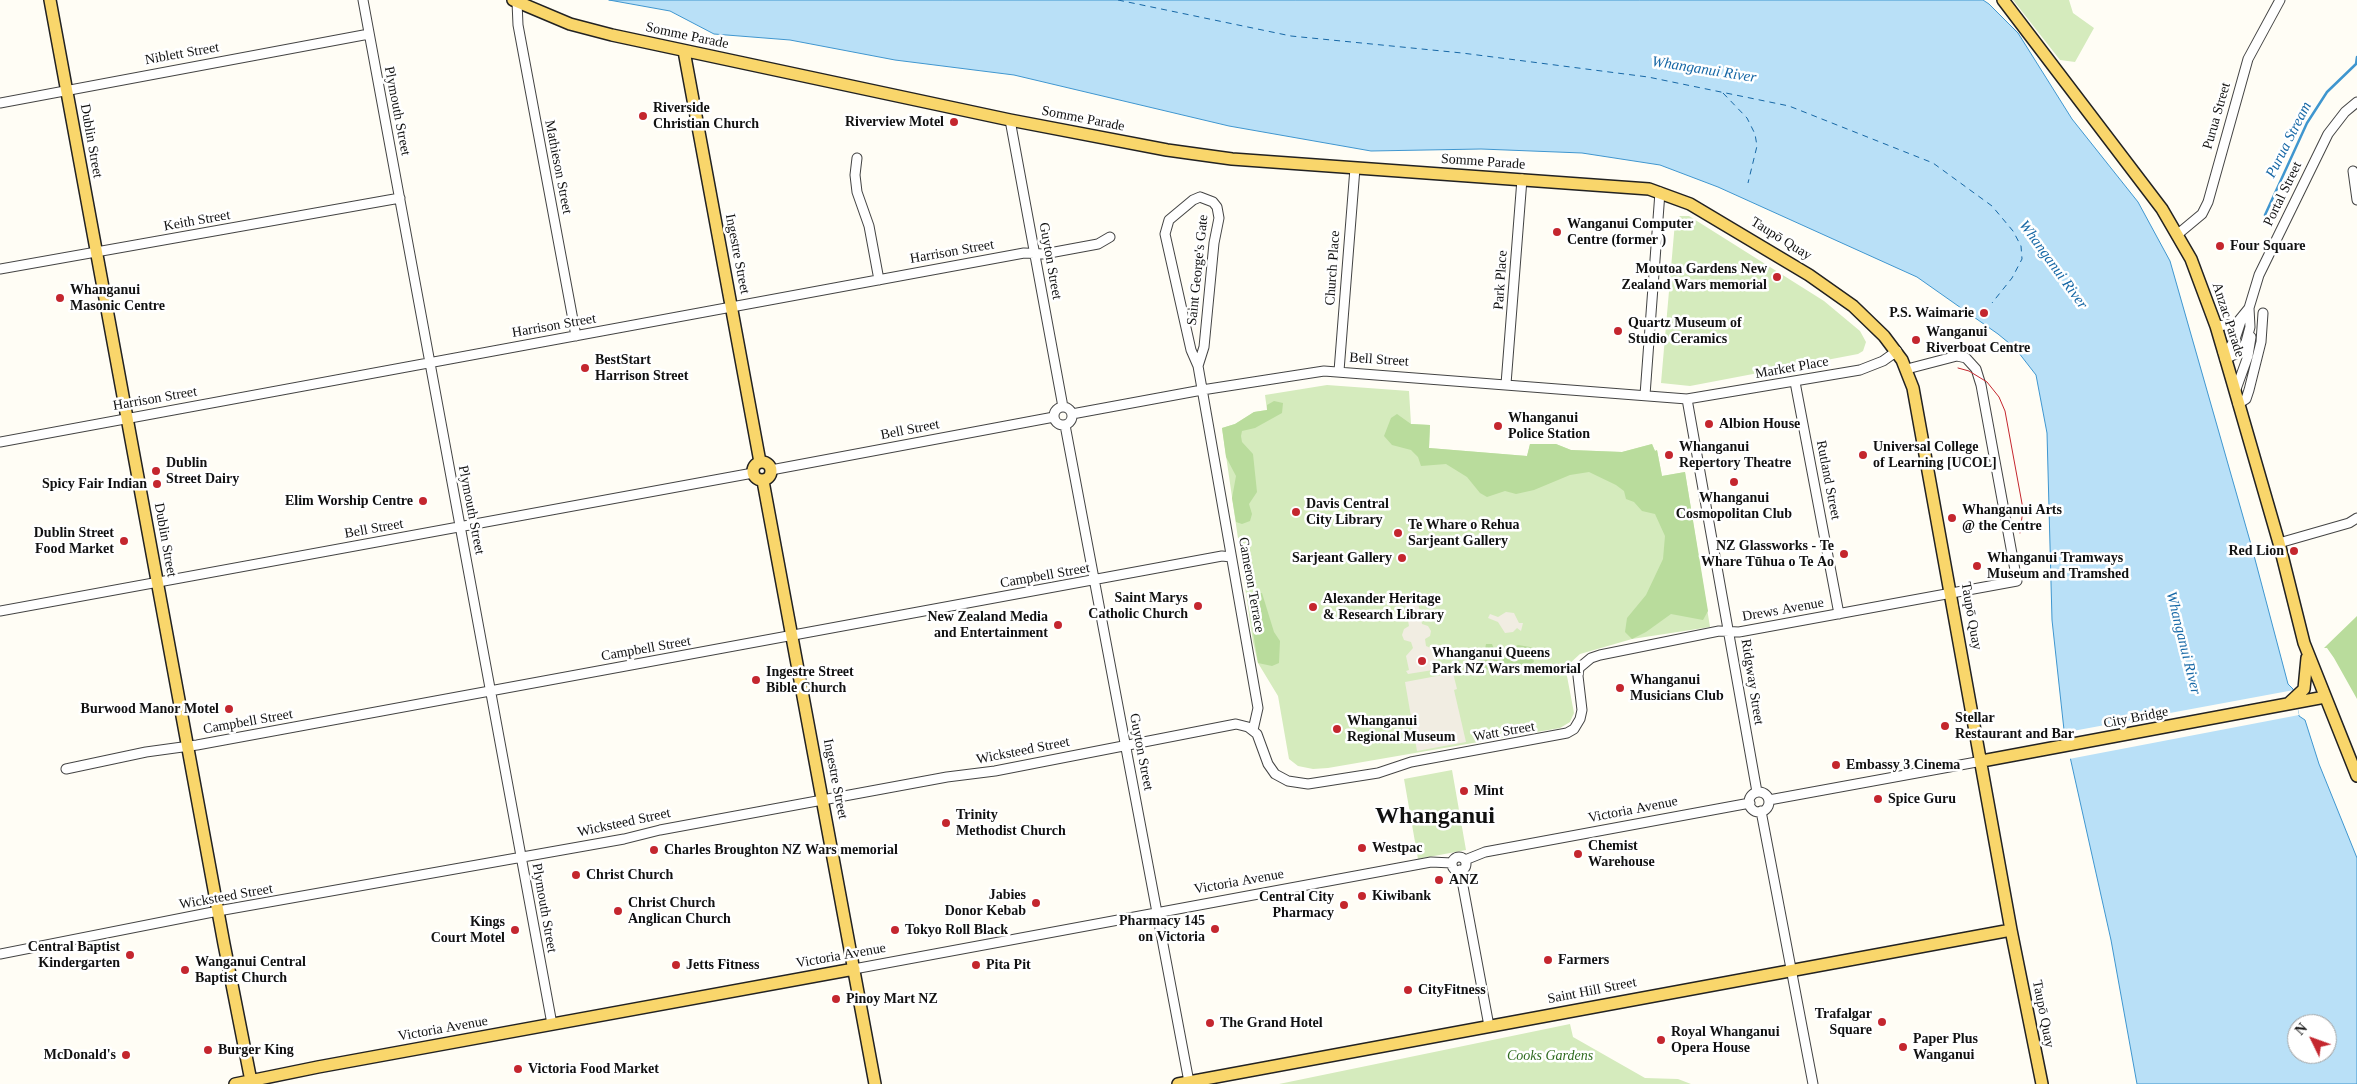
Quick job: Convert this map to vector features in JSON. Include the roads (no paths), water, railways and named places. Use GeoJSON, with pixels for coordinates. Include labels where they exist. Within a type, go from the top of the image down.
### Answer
{"type":"FeatureCollection","features":[{"type":"Feature","properties":{"kind":"main road","name":"Dublin Street"},"geometry":{"type":"LineString","coordinates":[[50,0],[187,746],[252,1082]]}},
{"type":"Feature","properties":{"kind":"main road","name":"Anzac Parade"},"geometry":{"type":"LineString","coordinates":[[2003,0],[2162,209],[2191,259],[2216,326],[2308,654],[2357,776]]}},
{"type":"Feature","properties":{"kind":"main road","name":"Somme Parade"},"geometry":{"type":"LineString","coordinates":[[515,1],[577,26],[684,51],[1010,120],[1209,157],[1621,186],[1660,192]]}},
{"type":"Feature","properties":{"kind":"main road","name":"Ingestre Street"},"geometry":{"type":"LineString","coordinates":[[684,51],[760,462]]}},
{"type":"Feature","properties":{"kind":"main road","name":"Taupō Quay"},"geometry":{"type":"LineString","coordinates":[[1660,192],[1712,216],[1809,274],[1853,306],[1897,351],[1907,369],[1913,388],[1952,592],[2011,930],[2042,1084]]}},
{"type":"Feature","properties":{"kind":"main road"},"geometry":{"type":"LineString","coordinates":[[760,462],[766,463],[771,470],[768,478],[763,481],[755,478],[753,472],[756,465],[760,462]]}},
{"type":"Feature","properties":{"kind":"main road","name":"Ingestre Street"},"geometry":{"type":"LineString","coordinates":[[763,481],[824,801],[875,1084]]}},
{"type":"Feature","properties":{"kind":"main road"},"geometry":{"type":"LineString","coordinates":[[2293,701],[2306,683],[2308,654]]}},
{"type":"Feature","properties":{"kind":"main road","name":"City Bridge"},"geometry":{"type":"LineString","coordinates":[[1982,761],[2058,748],[2293,701],[2325,697]]}},
{"type":"Feature","properties":{"kind":"main road","name":"Saint Hill Street"},"geometry":{"type":"LineString","coordinates":[[1186,1083],[2011,930]]}},
{"type":"Feature","properties":{"kind":"main road","name":"Victoria Avenue"},"geometry":{"type":"LineString","coordinates":[[236,1084],[854,969]]}},
{"type":"Feature","properties":{"kind":"street","name":"Plymouth Street"},"geometry":{"type":"LineString","coordinates":[[363,0],[552,1024]]}},
{"type":"Feature","properties":{"kind":"street","name":"Purua Street"},"geometry":{"type":"LineString","coordinates":[[2178,234],[2202,214],[2208,202],[2248,59],[2280,0]]}},
{"type":"Feature","properties":{"kind":"street","name":"Mathieson Street"},"geometry":{"type":"LineString","coordinates":[[515,1],[576,336]]}},
{"type":"Feature","properties":{"kind":"street","name":"Niblett Street"},"geometry":{"type":"LineString","coordinates":[[0,103],[369,34]]}},
{"type":"Feature","properties":{"kind":"street","name":"Portal Street"},"geometry":{"type":"LineString","coordinates":[[2234,392],[2251,343],[2250,308],[2267,256],[2328,134],[2345,112],[2357,102]]}},
{"type":"Feature","properties":{"kind":"street","name":"Guyton Street"},"geometry":{"type":"LineString","coordinates":[[1010,120],[1063,407]]}},
{"type":"Feature","properties":{"kind":"street"},"geometry":{"type":"LineString","coordinates":[[857,158],[855,175],[857,192],[869,226],[879,280]]}},
{"type":"Feature","properties":{"kind":"street","name":"Church Place"},"geometry":{"type":"LineString","coordinates":[[1339,371],[1355,168]]}},
{"type":"Feature","properties":{"kind":"street"},"geometry":{"type":"LineString","coordinates":[[2353,171],[2357,200]]}},
{"type":"Feature","properties":{"kind":"street","name":"Park Place"},"geometry":{"type":"LineString","coordinates":[[1506,384],[1522,179]]}},
{"type":"Feature","properties":{"kind":"street"},"geometry":{"type":"LineString","coordinates":[[1645,395],[1660,192]]}},
{"type":"Feature","properties":{"kind":"street","name":"Keith Street"},"geometry":{"type":"LineString","coordinates":[[0,270],[400,198]]}},
{"type":"Feature","properties":{"kind":"street","name":"Saint George's Gate"},"geometry":{"type":"LineString","coordinates":[[1198,366],[1204,347],[1214,243],[1219,224],[1217,208],[1206,198],[1197,198],[1173,216],[1167,224],[1165,234],[1190,350],[1198,366],[1202,390]]}},
{"type":"Feature","properties":{"kind":"street","name":"Harrison Street"},"geometry":{"type":"LineString","coordinates":[[0,442],[1024,253],[1044,254],[1098,244],[1110,237]]}},
{"type":"Feature","properties":{"kind":"street","name":"Portal Street"},"geometry":{"type":"LineString","coordinates":[[2224,355],[2235,338],[2242,318],[2250,308]]}},
{"type":"Feature","properties":{"kind":"street"},"geometry":{"type":"LineString","coordinates":[[2238,404],[2246,399],[2249,390],[2261,342],[2263,313]]}},
{"type":"Feature","properties":{"kind":"street"},"geometry":{"type":"LineString","coordinates":[[2216,326],[2236,324],[2242,318]]}},
{"type":"Feature","properties":{"kind":"street","name":"Portal Street"},"geometry":{"type":"LineString","coordinates":[[2224,355],[2238,353],[2244,347],[2250,327]]}},
{"type":"Feature","properties":{"kind":"street","name":"Market Place"},"geometry":{"type":"LineString","coordinates":[[1687,399],[1795,382],[1867,368],[1883,361],[1897,351]]}},
{"type":"Feature","properties":{"kind":"street","name":"Drews Avenue"},"geometry":{"type":"LineString","coordinates":[[1580,719],[1582,710],[1578,676],[1579,668],[1592,658],[1621,649],[1719,631],[1739,632],[2017,581],[1981,385],[1976,369],[1966,358],[1957,356],[1907,369]]}},
{"type":"Feature","properties":{"kind":"street","name":"Bell Street"},"geometry":{"type":"LineString","coordinates":[[1072,414],[1306,373],[1339,371],[1687,399]]}},
{"type":"Feature","properties":{"kind":"street","name":"Rutland Street"},"geometry":{"type":"LineString","coordinates":[[1795,382],[1839,614]]}},
{"type":"Feature","properties":{"kind":"street","name":"Cameron Terrace"},"geometry":{"type":"LineString","coordinates":[[1202,390],[1258,708],[1254,730]]}},
{"type":"Feature","properties":{"kind":"street","name":"Ridgway Street"},"geometry":{"type":"LineString","coordinates":[[1687,399],[1730,631],[1757,792]]}},
{"type":"Feature","properties":{"kind":"street"},"geometry":{"type":"LineString","coordinates":[[1063,407],[1070,410],[1072,414],[1072,420],[1065,425],[1059,424],[1054,417],[1058,409],[1063,407]]}},
{"type":"Feature","properties":{"kind":"street","name":"Bell Street"},"geometry":{"type":"LineString","coordinates":[[771,470],[1054,417]]}},
{"type":"Feature","properties":{"kind":"street","name":"Guyton Street"},"geometry":{"type":"LineString","coordinates":[[1065,425],[1186,1083]]}},
{"type":"Feature","properties":{"kind":"street","name":"Bell Street"},"geometry":{"type":"LineString","coordinates":[[0,611],[753,472]]}},
{"type":"Feature","properties":{"kind":"street"},"geometry":{"type":"LineString","coordinates":[[2278,543],[2349,523],[2357,518]]}},
{"type":"Feature","properties":{"kind":"street","name":"Campbell Street"},"geometry":{"type":"LineString","coordinates":[[66,769],[146,752],[491,692],[1222,556],[1231,556]]}},
{"type":"Feature","properties":{"kind":"street","name":"Watt Street"},"geometry":{"type":"LineString","coordinates":[[1254,730],[1260,739],[1270,768],[1279,777],[1297,783],[1315,784],[1378,772],[1411,762],[1558,736],[1574,729],[1580,719]]}},
{"type":"Feature","properties":{"kind":"street","name":"Wicksteed Street"},"geometry":{"type":"LineString","coordinates":[[0,954],[218,911],[521,857],[1236,724],[1254,730]]}},
{"type":"Feature","properties":{"kind":"street"},"geometry":{"type":"LineString","coordinates":[[1769,800],[1982,761]]}},
{"type":"Feature","properties":{"kind":"street"},"geometry":{"type":"LineString","coordinates":[[1757,792],[1765,794],[1769,800],[1767,807],[1761,811],[1754,810],[1750,803],[1751,796],[1757,792]]}},
{"type":"Feature","properties":{"kind":"street","name":"Victoria Avenue"},"geometry":{"type":"LineString","coordinates":[[1465,860],[1485,852],[1750,803]]}},
{"type":"Feature","properties":{"kind":"street"},"geometry":{"type":"LineString","coordinates":[[1761,811],[1813,1084]]}},
{"type":"Feature","properties":{"kind":"street"},"geometry":{"type":"LineString","coordinates":[[1458,857],[1465,860],[1465,866],[1460,870],[1454,869],[1452,863],[1458,857]]}},
{"type":"Feature","properties":{"kind":"street","name":"Victoria Avenue"},"geometry":{"type":"LineString","coordinates":[[854,969],[1431,862],[1452,863]]}},
{"type":"Feature","properties":{"kind":"street"},"geometry":{"type":"LineString","coordinates":[[1460,870],[1489,1026]]}},
{"type":"Feature","properties":{"kind":"water","name":"Whanganui River"},"geometry":{"type":"Polygon","coordinates":[[[609,0],[1983,0],[2018,33],[2072,119],[2138,202],[2170,261],[2252,548],[2288,684],[2293,689],[2299,716],[2305,720],[2319,764],[2357,858],[2357,1084],[2137,1084],[2111,940],[2064,730],[2052,620],[2047,433],[2036,375],[2015,348],[1998,334],[1917,277],[1718,187],[1660,165],[1582,153],[1481,149],[1371,151],[1229,126],[1014,75],[895,60],[790,40],[714,34],[670,11],[609,0]]]}},
{"type":"Feature","properties":{"kind":"waterway","name":"Purua Stream"},"geometry":{"type":"LineString","coordinates":[[2265,215],[2307,123],[2327,92],[2356,64],[2357,57]]}},
{"type":"Feature","properties":{"kind":"tram line"},"geometry":{"type":"LineString","coordinates":[[1958,368],[1969,371],[1987,382],[1999,397],[2005,411],[2023,509],[2020,533]]}},
{"type":"Feature","properties":{"kind":"place","name":"Riverside Christian Church"},"geometry":{"type":"Point","coordinates":[643,116]}},
{"type":"Feature","properties":{"kind":"place","name":"Riverview Motel"},"geometry":{"type":"Point","coordinates":[954,122]}},
{"type":"Feature","properties":{"kind":"place","name":"Wanganui Computer Centre (former )"},"geometry":{"type":"Point","coordinates":[1557,232]}},
{"type":"Feature","properties":{"kind":"place","name":"Four Square"},"geometry":{"type":"Point","coordinates":[2220,246]}},
{"type":"Feature","properties":{"kind":"place","name":"Moutoa Gardens New Zealand Wars memorial"},"geometry":{"type":"Point","coordinates":[1777,277]}},
{"type":"Feature","properties":{"kind":"place","name":"Whanganui Masonic Centre"},"geometry":{"type":"Point","coordinates":[60,298]}},
{"type":"Feature","properties":{"kind":"place","name":"P.S. Waimarie"},"geometry":{"type":"Point","coordinates":[1984,313]}},
{"type":"Feature","properties":{"kind":"place","name":"Quartz Museum of Studio Ceramics"},"geometry":{"type":"Point","coordinates":[1618,331]}},
{"type":"Feature","properties":{"kind":"place","name":"Wanganui Riverboat Centre"},"geometry":{"type":"Point","coordinates":[1916,340]}},
{"type":"Feature","properties":{"kind":"place","name":"BestStart Harrison Street"},"geometry":{"type":"Point","coordinates":[585,368]}},
{"type":"Feature","properties":{"kind":"place","name":"Albion House"},"geometry":{"type":"Point","coordinates":[1709,424]}},
{"type":"Feature","properties":{"kind":"place","name":"Whanganui Police Station"},"geometry":{"type":"Point","coordinates":[1498,426]}},
{"type":"Feature","properties":{"kind":"place","name":"Whanganui Repertory Theatre"},"geometry":{"type":"Point","coordinates":[1669,455]}},
{"type":"Feature","properties":{"kind":"place","name":"Universal College of Learning [UCOL]"},"geometry":{"type":"Point","coordinates":[1863,455]}},
{"type":"Feature","properties":{"kind":"place","name":"Dublin Street Dairy"},"geometry":{"type":"Point","coordinates":[156,471]}},
{"type":"Feature","properties":{"kind":"place","name":"Whanganui Cosmopolitan Club"},"geometry":{"type":"Point","coordinates":[1734,482]}},
{"type":"Feature","properties":{"kind":"place","name":"Spicy Fair Indian"},"geometry":{"type":"Point","coordinates":[157,484]}},
{"type":"Feature","properties":{"kind":"place","name":"Elim Worship Centre"},"geometry":{"type":"Point","coordinates":[423,501]}},
{"type":"Feature","properties":{"kind":"place","name":"Davis Central City Library"},"geometry":{"type":"Point","coordinates":[1296,512]}},
{"type":"Feature","properties":{"kind":"place","name":"Whanganui Arts @ the Centre"},"geometry":{"type":"Point","coordinates":[1952,518]}},
{"type":"Feature","properties":{"kind":"place","name":"Te Whare o Rehua Sarjeant Gallery"},"geometry":{"type":"Point","coordinates":[1398,533]}},
{"type":"Feature","properties":{"kind":"place","name":"Dublin Street Food Market"},"geometry":{"type":"Point","coordinates":[124,541]}},
{"type":"Feature","properties":{"kind":"place","name":"Red Lion"},"geometry":{"type":"Point","coordinates":[2294,551]}},
{"type":"Feature","properties":{"kind":"place","name":"NZ Glassworks - Te Whare Tūhua o Te Ao"},"geometry":{"type":"Point","coordinates":[1844,554]}},
{"type":"Feature","properties":{"kind":"place","name":"Sarjeant Gallery"},"geometry":{"type":"Point","coordinates":[1402,558]}},
{"type":"Feature","properties":{"kind":"place","name":"Whanganui Tramways Museum and Tramshed"},"geometry":{"type":"Point","coordinates":[1977,566]}},
{"type":"Feature","properties":{"kind":"place","name":"Saint Marys Catholic Church"},"geometry":{"type":"Point","coordinates":[1198,606]}},
{"type":"Feature","properties":{"kind":"place","name":"Alexander Heritage & Research Library"},"geometry":{"type":"Point","coordinates":[1313,607]}},
{"type":"Feature","properties":{"kind":"place","name":"New Zealand Media and Entertainment"},"geometry":{"type":"Point","coordinates":[1058,625]}},
{"type":"Feature","properties":{"kind":"place","name":"Whanganui Queens Park NZ Wars memorial"},"geometry":{"type":"Point","coordinates":[1422,661]}},
{"type":"Feature","properties":{"kind":"place","name":"Ingestre Street Bible Church"},"geometry":{"type":"Point","coordinates":[756,680]}},
{"type":"Feature","properties":{"kind":"place","name":"Whanganui Musicians Club"},"geometry":{"type":"Point","coordinates":[1620,688]}},
{"type":"Feature","properties":{"kind":"place","name":"Burwood Manor Motel"},"geometry":{"type":"Point","coordinates":[229,709]}},
{"type":"Feature","properties":{"kind":"place","name":"Stellar Restaurant and Bar"},"geometry":{"type":"Point","coordinates":[1945,726]}},
{"type":"Feature","properties":{"kind":"place","name":"Whanganui Regional Museum"},"geometry":{"type":"Point","coordinates":[1337,729]}},
{"type":"Feature","properties":{"kind":"place","name":"Embassy 3 Cinema"},"geometry":{"type":"Point","coordinates":[1836,765]}},
{"type":"Feature","properties":{"kind":"place","name":"Mint"},"geometry":{"type":"Point","coordinates":[1464,791]}},
{"type":"Feature","properties":{"kind":"place","name":"Spice Guru"},"geometry":{"type":"Point","coordinates":[1878,799]}},
{"type":"Feature","properties":{"kind":"place","name":"Trinity Methodist Church"},"geometry":{"type":"Point","coordinates":[946,823]}},
{"type":"Feature","properties":{"kind":"place","name":"Westpac"},"geometry":{"type":"Point","coordinates":[1362,848]}},
{"type":"Feature","properties":{"kind":"place","name":"Charles Broughton NZ Wars memorial"},"geometry":{"type":"Point","coordinates":[654,850]}},
{"type":"Feature","properties":{"kind":"place","name":"Chemist Warehouse"},"geometry":{"type":"Point","coordinates":[1578,854]}},
{"type":"Feature","properties":{"kind":"place","name":"Christ Church"},"geometry":{"type":"Point","coordinates":[576,875]}},
{"type":"Feature","properties":{"kind":"place","name":"ANZ"},"geometry":{"type":"Point","coordinates":[1439,880]}},
{"type":"Feature","properties":{"kind":"place","name":"Kiwibank"},"geometry":{"type":"Point","coordinates":[1362,896]}},
{"type":"Feature","properties":{"kind":"place","name":"Jabies Donor Kebab"},"geometry":{"type":"Point","coordinates":[1036,903]}},
{"type":"Feature","properties":{"kind":"place","name":"Central City Pharmacy"},"geometry":{"type":"Point","coordinates":[1344,905]}},
{"type":"Feature","properties":{"kind":"place","name":"Christ Church Anglican Church"},"geometry":{"type":"Point","coordinates":[618,911]}},
{"type":"Feature","properties":{"kind":"place","name":"Pharmacy 145 on Victoria"},"geometry":{"type":"Point","coordinates":[1215,929]}},
{"type":"Feature","properties":{"kind":"place","name":"Kings Court Motel"},"geometry":{"type":"Point","coordinates":[515,930]}},
{"type":"Feature","properties":{"kind":"place","name":"Tokyo Roll Black"},"geometry":{"type":"Point","coordinates":[895,930]}},
{"type":"Feature","properties":{"kind":"place","name":"Central Baptist Kindergarten"},"geometry":{"type":"Point","coordinates":[130,955]}},
{"type":"Feature","properties":{"kind":"place","name":"Farmers"},"geometry":{"type":"Point","coordinates":[1548,960]}},
{"type":"Feature","properties":{"kind":"place","name":"Jetts Fitness"},"geometry":{"type":"Point","coordinates":[676,965]}},
{"type":"Feature","properties":{"kind":"place","name":"Pita Pit"},"geometry":{"type":"Point","coordinates":[976,965]}},
{"type":"Feature","properties":{"kind":"place","name":"Wanganui Central Baptist Church"},"geometry":{"type":"Point","coordinates":[185,970]}},
{"type":"Feature","properties":{"kind":"place","name":"CityFitness"},"geometry":{"type":"Point","coordinates":[1408,990]}},
{"type":"Feature","properties":{"kind":"place","name":"Pinoy Mart NZ"},"geometry":{"type":"Point","coordinates":[836,999]}},
{"type":"Feature","properties":{"kind":"place","name":"Trafalgar Square"},"geometry":{"type":"Point","coordinates":[1882,1022]}},
{"type":"Feature","properties":{"kind":"place","name":"The Grand Hotel"},"geometry":{"type":"Point","coordinates":[1210,1023]}},
{"type":"Feature","properties":{"kind":"place","name":"Royal Whanganui Opera House"},"geometry":{"type":"Point","coordinates":[1661,1040]}},
{"type":"Feature","properties":{"kind":"place","name":"Paper Plus Wanganui"},"geometry":{"type":"Point","coordinates":[1903,1047]}},
{"type":"Feature","properties":{"kind":"place","name":"Burger King"},"geometry":{"type":"Point","coordinates":[208,1050]}},
{"type":"Feature","properties":{"kind":"place","name":"McDonald's"},"geometry":{"type":"Point","coordinates":[126,1055]}},
{"type":"Feature","properties":{"kind":"place","name":"Victoria Food Market"},"geometry":{"type":"Point","coordinates":[518,1069]}},
{"type":"Feature","properties":{"kind":"district","name":"Whanganui"},"geometry":{"type":"Point","coordinates":[1435,817]}},
{"type":"Feature","properties":{"kind":"park label","name":"Cooks Gardens"},"geometry":{"type":"Point","coordinates":[1550,1056]}}]}
